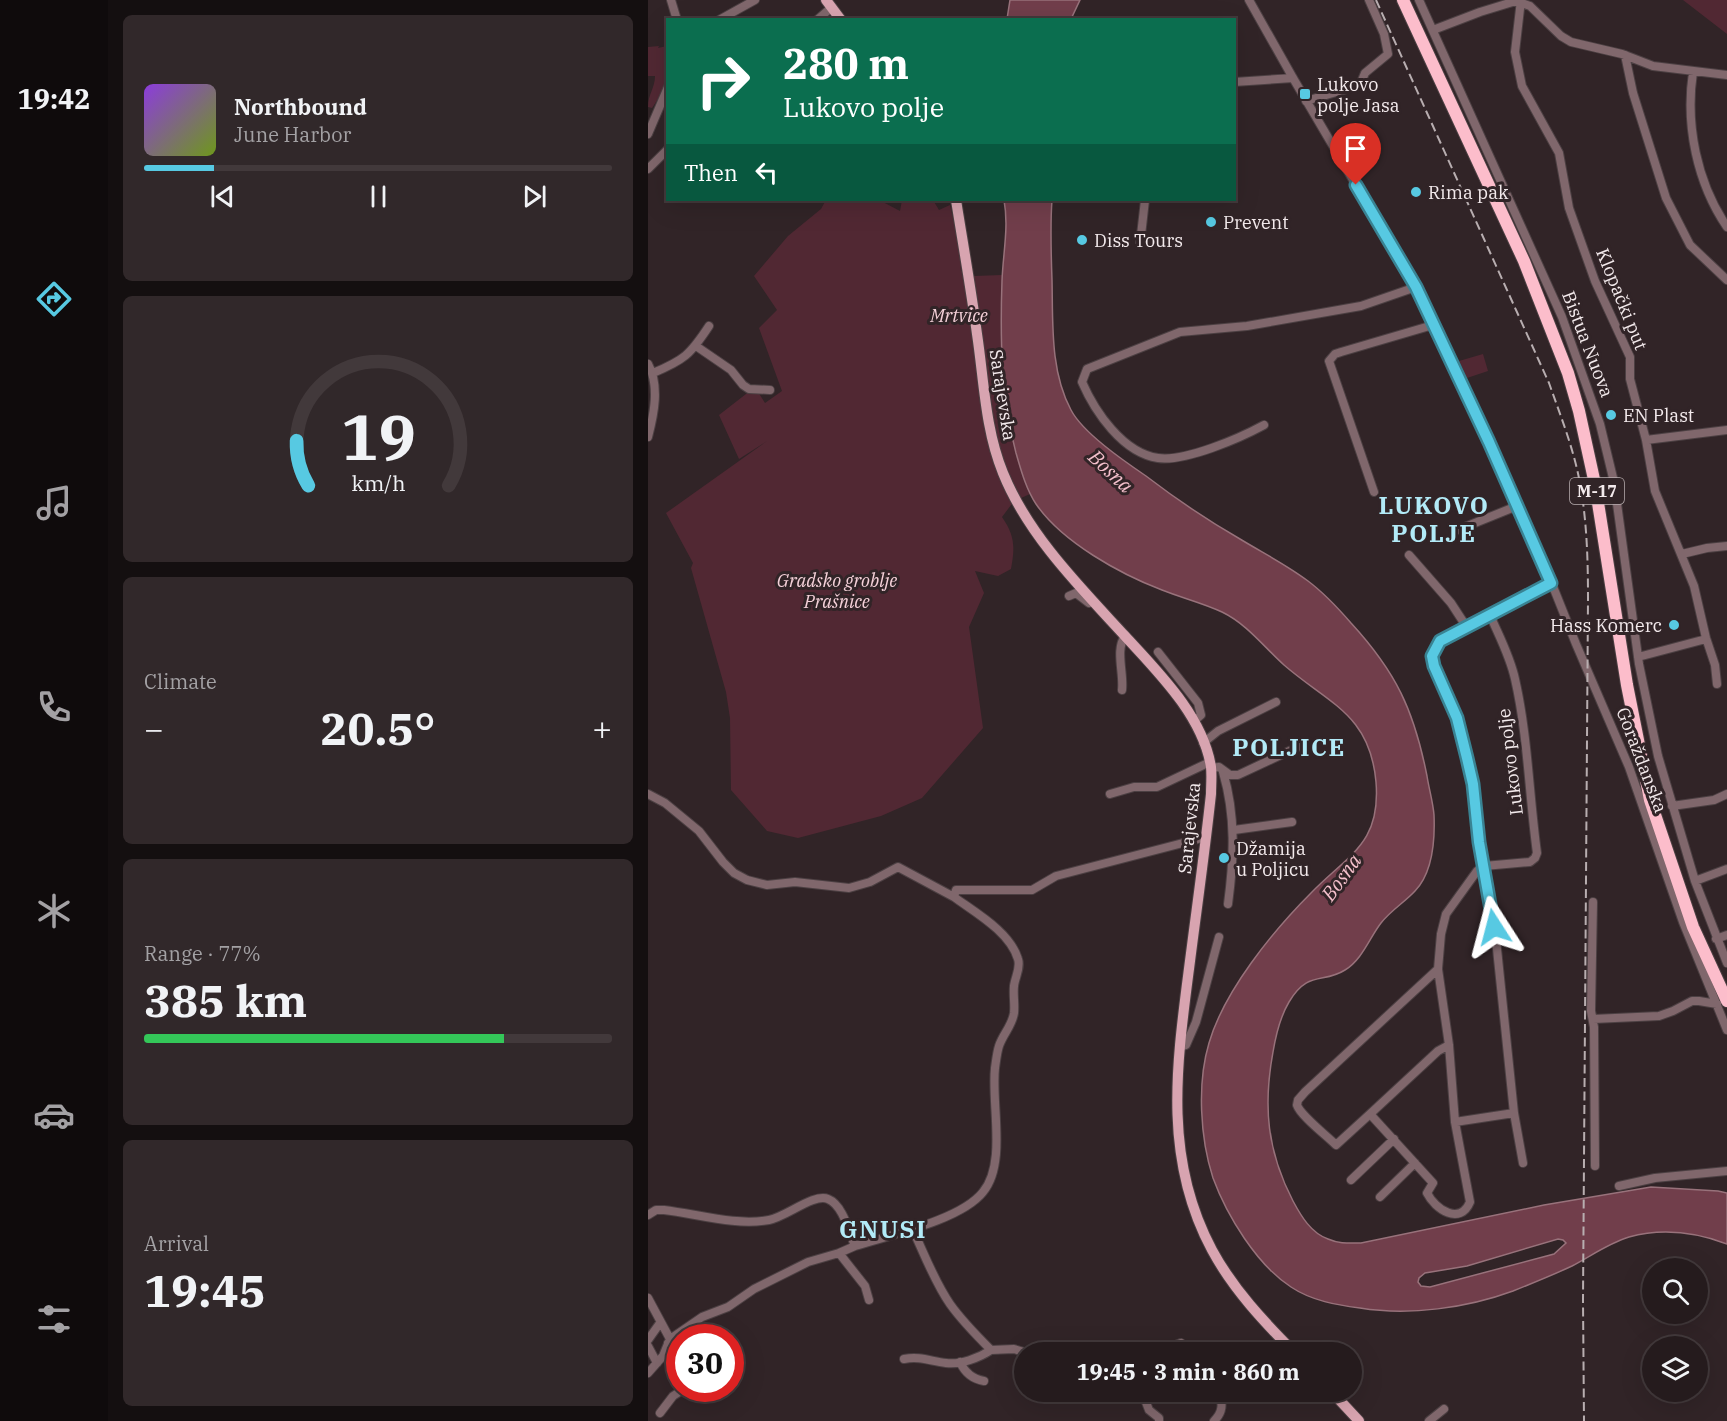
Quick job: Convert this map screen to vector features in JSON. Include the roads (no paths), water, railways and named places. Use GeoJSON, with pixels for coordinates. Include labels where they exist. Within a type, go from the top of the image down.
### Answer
{"type":"FeatureCollection","features":[{"type":"Feature","properties":{"kind":"highway","name":"M-17"},"geometry":{"type":"LineString","coordinates":[[1403,0],[1524,261],[1568,373],[1595,484],[1627,685],[1650,800],[1693,927],[1722,1002]]}},
{"type":"Feature","properties":{"kind":"main road"},"geometry":{"type":"LineString","coordinates":[[829,4],[840,18]]}},
{"type":"Feature","properties":{"kind":"main road","name":"Sarajevska"},"geometry":{"type":"LineString","coordinates":[[956,201],[987,412],[1003,474],[1019,505],[1041,539],[1167,683],[1194,721],[1210,765],[1211,794],[1180,1047],[1177,1128],[1179,1154],[1188,1190],[1212,1251],[1246,1300],[1284,1342]]}},
{"type":"Feature","properties":{"kind":"main road"},"geometry":{"type":"LineString","coordinates":[[1341,1402],[1359,1421]]}},
{"type":"Feature","properties":{"kind":"street"},"geometry":{"type":"LineString","coordinates":[[671,0],[676,18]]}},
{"type":"Feature","properties":{"kind":"street"},"geometry":{"type":"LineString","coordinates":[[723,18],[755,0]]}},
{"type":"Feature","properties":{"kind":"street","name":"Goraždanska"},"geometry":{"type":"LineString","coordinates":[[1249,0],[1416,287],[1517,506],[1629,767],[1683,922],[1722,1002],[1727,1030]]}},
{"type":"Feature","properties":{"kind":"street"},"geometry":{"type":"LineString","coordinates":[[1306,101],[1360,85],[1365,73],[1388,54],[1384,34],[1369,0]]}},
{"type":"Feature","properties":{"kind":"street","name":"Bistua Nuova"},"geometry":{"type":"LineString","coordinates":[[1419,0],[1562,317],[1600,424],[1614,482],[1646,704],[1672,806],[1695,881],[1727,963]]}},
{"type":"Feature","properties":{"kind":"street"},"geometry":{"type":"LineString","coordinates":[[1433,30],[1504,3],[1521,1],[1530,6],[1560,36],[1571,42],[1625,55],[1653,66],[1727,75]]}},
{"type":"Feature","properties":{"kind":"street","name":"Klopački put"},"geometry":{"type":"LineString","coordinates":[[1521,1],[1515,52],[1522,86],[1559,153],[1569,208],[1595,281],[1630,357],[1630,379],[1656,491],[1694,586],[1706,639],[1715,665],[1717,684]]}},
{"type":"Feature","properties":{"kind":"street"},"geometry":{"type":"LineString","coordinates":[[819,18],[829,4]]}},
{"type":"Feature","properties":{"kind":"street"},"geometry":{"type":"LineString","coordinates":[[1625,55],[1633,93],[1666,198],[1690,245],[1727,280]]}},
{"type":"Feature","properties":{"kind":"street"},"geometry":{"type":"LineString","coordinates":[[1693,72],[1690,115],[1694,141],[1704,183],[1727,227]]}},
{"type":"Feature","properties":{"kind":"street"},"geometry":{"type":"LineString","coordinates":[[1236,82],[1293,78]]}},
{"type":"Feature","properties":{"kind":"street"},"geometry":{"type":"LineString","coordinates":[[648,134],[666,92]]}},
{"type":"Feature","properties":{"kind":"street"},"geometry":{"type":"LineString","coordinates":[[648,169],[666,151]]}},
{"type":"Feature","properties":{"kind":"street"},"geometry":{"type":"LineString","coordinates":[[1140,244],[1145,201]]}},
{"type":"Feature","properties":{"kind":"street"},"geometry":{"type":"LineString","coordinates":[[1264,425],[1231,442],[1178,457],[1159,459],[1137,452],[1112,429],[1089,399],[1082,382],[1087,369],[1180,332],[1247,326],[1361,306],[1416,287]]}},
{"type":"Feature","properties":{"kind":"street"},"geometry":{"type":"LineString","coordinates":[[1374,492],[1329,361],[1335,354],[1433,325]]}},
{"type":"Feature","properties":{"kind":"street"},"geometry":{"type":"LineString","coordinates":[[653,373],[678,362],[696,346],[709,326]]}},
{"type":"Feature","properties":{"kind":"street"},"geometry":{"type":"LineString","coordinates":[[696,346],[731,370],[743,385],[749,388],[770,390]]}},
{"type":"Feature","properties":{"kind":"street"},"geometry":{"type":"LineString","coordinates":[[648,364],[653,373],[654,397],[648,437]]}},
{"type":"Feature","properties":{"kind":"street"},"geometry":{"type":"LineString","coordinates":[[1646,440],[1727,430]]}},
{"type":"Feature","properties":{"kind":"street"},"geometry":{"type":"LineString","coordinates":[[1455,531],[1517,506]]}},
{"type":"Feature","properties":{"kind":"street"},"geometry":{"type":"LineString","coordinates":[[1682,554],[1727,546]]}},
{"type":"Feature","properties":{"kind":"street"},"geometry":{"type":"LineString","coordinates":[[1409,555],[1451,603],[1466,626]]}},
{"type":"Feature","properties":{"kind":"street"},"geometry":{"type":"LineString","coordinates":[[1523,1162],[1515,1113],[1494,920],[1479,842],[1477,810],[1457,718],[1434,666],[1432,656],[1440,641],[1551,583]]}},
{"type":"Feature","properties":{"kind":"street"},"geometry":{"type":"LineString","coordinates":[[1070,596],[1076,592],[1090,603],[1094,601]]}},
{"type":"Feature","properties":{"kind":"street","name":"Lukovo polje"},"geometry":{"type":"LineString","coordinates":[[1484,866],[1530,862],[1537,853],[1522,720],[1515,679],[1509,658],[1490,615]]}},
{"type":"Feature","properties":{"kind":"street"},"geometry":{"type":"LineString","coordinates":[[1122,690],[1123,672],[1120,647],[1125,636]]}},
{"type":"Feature","properties":{"kind":"street"},"geometry":{"type":"LineString","coordinates":[[1638,657],[1706,639]]}},
{"type":"Feature","properties":{"kind":"street"},"geometry":{"type":"LineString","coordinates":[[1158,652],[1198,703],[1201,715],[1194,721]]}},
{"type":"Feature","properties":{"kind":"street"},"geometry":{"type":"LineString","coordinates":[[1203,743],[1218,731],[1276,702]]}},
{"type":"Feature","properties":{"kind":"street"},"geometry":{"type":"LineString","coordinates":[[1223,772],[1238,775],[1300,746]]}},
{"type":"Feature","properties":{"kind":"street"},"geometry":{"type":"LineString","coordinates":[[1110,794],[1134,787],[1158,787],[1210,765],[1219,767],[1223,772],[1234,830],[1233,865],[1228,904]]}},
{"type":"Feature","properties":{"kind":"street"},"geometry":{"type":"LineString","coordinates":[[648,794],[665,803],[699,831],[723,862],[734,873],[747,880],[768,885],[795,882],[849,888],[870,882],[898,867],[954,897],[1002,935],[1015,951],[1020,963],[1014,985],[1014,1013],[1009,1029],[999,1045],[995,1068],[995,1168],[984,1191],[966,1208],[808,1262],[692,1324]]}},
{"type":"Feature","properties":{"kind":"street"},"geometry":{"type":"LineString","coordinates":[[1672,806],[1714,800],[1727,794]]}},
{"type":"Feature","properties":{"kind":"street"},"geometry":{"type":"LineString","coordinates":[[1234,830],[1292,822]]}},
{"type":"Feature","properties":{"kind":"street"},"geometry":{"type":"LineString","coordinates":[[954,897],[956,891],[960,889],[1032,890],[1056,876],[1206,837]]}},
{"type":"Feature","properties":{"kind":"street"},"geometry":{"type":"LineString","coordinates":[[1370,1114],[1433,1183],[1427,1193],[1431,1201],[1442,1211],[1451,1213],[1462,1212],[1468,1207],[1470,1202],[1455,1122],[1449,1045],[1438,969],[1440,934],[1446,914],[1477,871],[1484,866]]}},
{"type":"Feature","properties":{"kind":"street"},"geometry":{"type":"LineString","coordinates":[[1695,881],[1727,869]]}},
{"type":"Feature","properties":{"kind":"street"},"geometry":{"type":"LineString","coordinates":[[1593,902],[1592,1011],[1595,1166]]}},
{"type":"Feature","properties":{"kind":"street"},"geometry":{"type":"LineString","coordinates":[[1716,939],[1727,935]]}},
{"type":"Feature","properties":{"kind":"street"},"geometry":{"type":"LineString","coordinates":[[1180,1047],[1186,1045],[1196,1022],[1219,937]]}},
{"type":"Feature","properties":{"kind":"street"},"geometry":{"type":"LineString","coordinates":[[1438,969],[1305,1092],[1297,1105],[1301,1113],[1336,1145],[1438,1051],[1449,1045]]}},
{"type":"Feature","properties":{"kind":"street"},"geometry":{"type":"LineString","coordinates":[[1593,1019],[1659,1016],[1692,1001],[1722,1002]]}},
{"type":"Feature","properties":{"kind":"street"},"geometry":{"type":"LineString","coordinates":[[1455,1122],[1515,1113]]}},
{"type":"Feature","properties":{"kind":"street"},"geometry":{"type":"LineString","coordinates":[[1351,1180],[1394,1139]]}},
{"type":"Feature","properties":{"kind":"street"},"geometry":{"type":"LineString","coordinates":[[1380,1197],[1415,1163]]}},
{"type":"Feature","properties":{"kind":"street"},"geometry":{"type":"LineString","coordinates":[[1619,1185],[1655,1178],[1727,1172]]}},
{"type":"Feature","properties":{"kind":"street"},"geometry":{"type":"LineString","coordinates":[[648,1215],[656,1210],[664,1210],[717,1218],[771,1220],[811,1200],[823,1197],[837,1205],[855,1246]]}},
{"type":"Feature","properties":{"kind":"street"},"geometry":{"type":"LineString","coordinates":[[912,1228],[949,1302],[991,1350]]}},
{"type":"Feature","properties":{"kind":"street"},"geometry":{"type":"LineString","coordinates":[[839,1253],[865,1286],[869,1299]]}},
{"type":"Feature","properties":{"kind":"street"},"geometry":{"type":"LineString","coordinates":[[648,1298],[666,1335]]}},
{"type":"Feature","properties":{"kind":"street"},"geometry":{"type":"LineString","coordinates":[[648,1340],[660,1323]]}},
{"type":"Feature","properties":{"kind":"street"},"geometry":{"type":"LineString","coordinates":[[648,1346],[657,1363]]}},
{"type":"Feature","properties":{"kind":"street"},"geometry":{"type":"LineString","coordinates":[[648,1373],[663,1356],[666,1348]]}},
{"type":"Feature","properties":{"kind":"street"},"geometry":{"type":"LineString","coordinates":[[904,1359],[927,1358],[948,1364],[979,1356],[991,1350],[1014,1349]]}},
{"type":"Feature","properties":{"kind":"street"},"geometry":{"type":"LineString","coordinates":[[960,1362],[975,1380],[984,1381]]}},
{"type":"Feature","properties":{"kind":"street"},"geometry":{"type":"LineString","coordinates":[[660,1413],[668,1402]]}},
{"type":"Feature","properties":{"kind":"street"},"geometry":{"type":"LineString","coordinates":[[1146,1402],[1149,1410],[1161,1420]]}},
{"type":"Feature","properties":{"kind":"street"},"geometry":{"type":"LineString","coordinates":[[1214,1421],[1221,1413],[1221,1402]]}},
{"type":"Feature","properties":{"kind":"street"},"geometry":{"type":"LineString","coordinates":[[1429,1421],[1444,1409]]}},
{"type":"Feature","properties":{"kind":"water"},"geometry":{"type":"Polygon","coordinates":[[[1010,0],[1080,0],[1071,18],[1007,18],[1010,0]]]}},
{"type":"Feature","properties":{"kind":"water","name":"Bosna"},"geometry":{"type":"Polygon","coordinates":[[[1004,201],[1052,201],[1054,346],[1064,395],[1077,419],[1105,446],[1169,493],[1292,570],[1336,606],[1380,658],[1401,693],[1416,731],[1434,815],[1432,855],[1426,874],[1415,891],[1381,923],[1351,966],[1337,974],[1309,982],[1296,992],[1279,1026],[1268,1091],[1270,1128],[1284,1182],[1303,1218],[1316,1233],[1328,1239],[1361,1243],[1544,1205],[1651,1187],[1718,1191],[1727,1193],[1727,1244],[1691,1234],[1666,1232],[1641,1234],[1614,1243],[1572,1266],[1495,1297],[1438,1309],[1398,1311],[1342,1305],[1307,1296],[1278,1278],[1244,1238],[1219,1193],[1205,1146],[1202,1093],[1209,1043],[1226,1003],[1266,943],[1311,893],[1350,857],[1368,834],[1376,803],[1376,782],[1372,759],[1356,725],[1345,713],[1284,665],[1239,623],[1215,609],[1170,593],[1111,566],[1076,544],[1047,518],[1036,504],[1027,486],[1016,453],[1004,389],[1001,324],[1006,230],[1004,201]],[[1558,1239],[1467,1266],[1425,1273],[1418,1282],[1421,1286],[1430,1287],[1554,1254],[1566,1243],[1558,1239]]]}},
{"type":"Feature","properties":{"kind":"railway"},"geometry":{"type":"LineString","coordinates":[[1376,0],[1549,383],[1571,448],[1583,503],[1587,544],[1588,599],[1584,1421]]}},
{"type":"Feature","properties":{"kind":"place","name":"Lukovo polje Jasa"},"geometry":{"type":"Point","coordinates":[1305,94]}},
{"type":"Feature","properties":{"kind":"place","name":"Rima pak"},"geometry":{"type":"Point","coordinates":[1416,192]}},
{"type":"Feature","properties":{"kind":"place","name":"Prevent"},"geometry":{"type":"Point","coordinates":[1211,222]}},
{"type":"Feature","properties":{"kind":"place","name":"Diss Tours"},"geometry":{"type":"Point","coordinates":[1082,240]}},
{"type":"Feature","properties":{"kind":"place","name":"EN Plast"},"geometry":{"type":"Point","coordinates":[1611,415]}},
{"type":"Feature","properties":{"kind":"place","name":"Hass Komerc"},"geometry":{"type":"Point","coordinates":[1674,625]}},
{"type":"Feature","properties":{"kind":"place","name":"Džamija u Poljicu"},"geometry":{"type":"Point","coordinates":[1224,858]}},
{"type":"Feature","properties":{"kind":"district","name":"LUKOVO POLJE"},"geometry":{"type":"Point","coordinates":[1434,519]}},
{"type":"Feature","properties":{"kind":"district","name":"POLJICE"},"geometry":{"type":"Point","coordinates":[1289,747]}},
{"type":"Feature","properties":{"kind":"district","name":"GNUSI"},"geometry":{"type":"Point","coordinates":[883,1229]}},
{"type":"Feature","properties":{"kind":"park label","name":"Mrtvice"},"geometry":{"type":"Point","coordinates":[959,315]}},
{"type":"Feature","properties":{"kind":"park label","name":"Gradsko groblje Prašnice"},"geometry":{"type":"Point","coordinates":[837,590]}}]}
